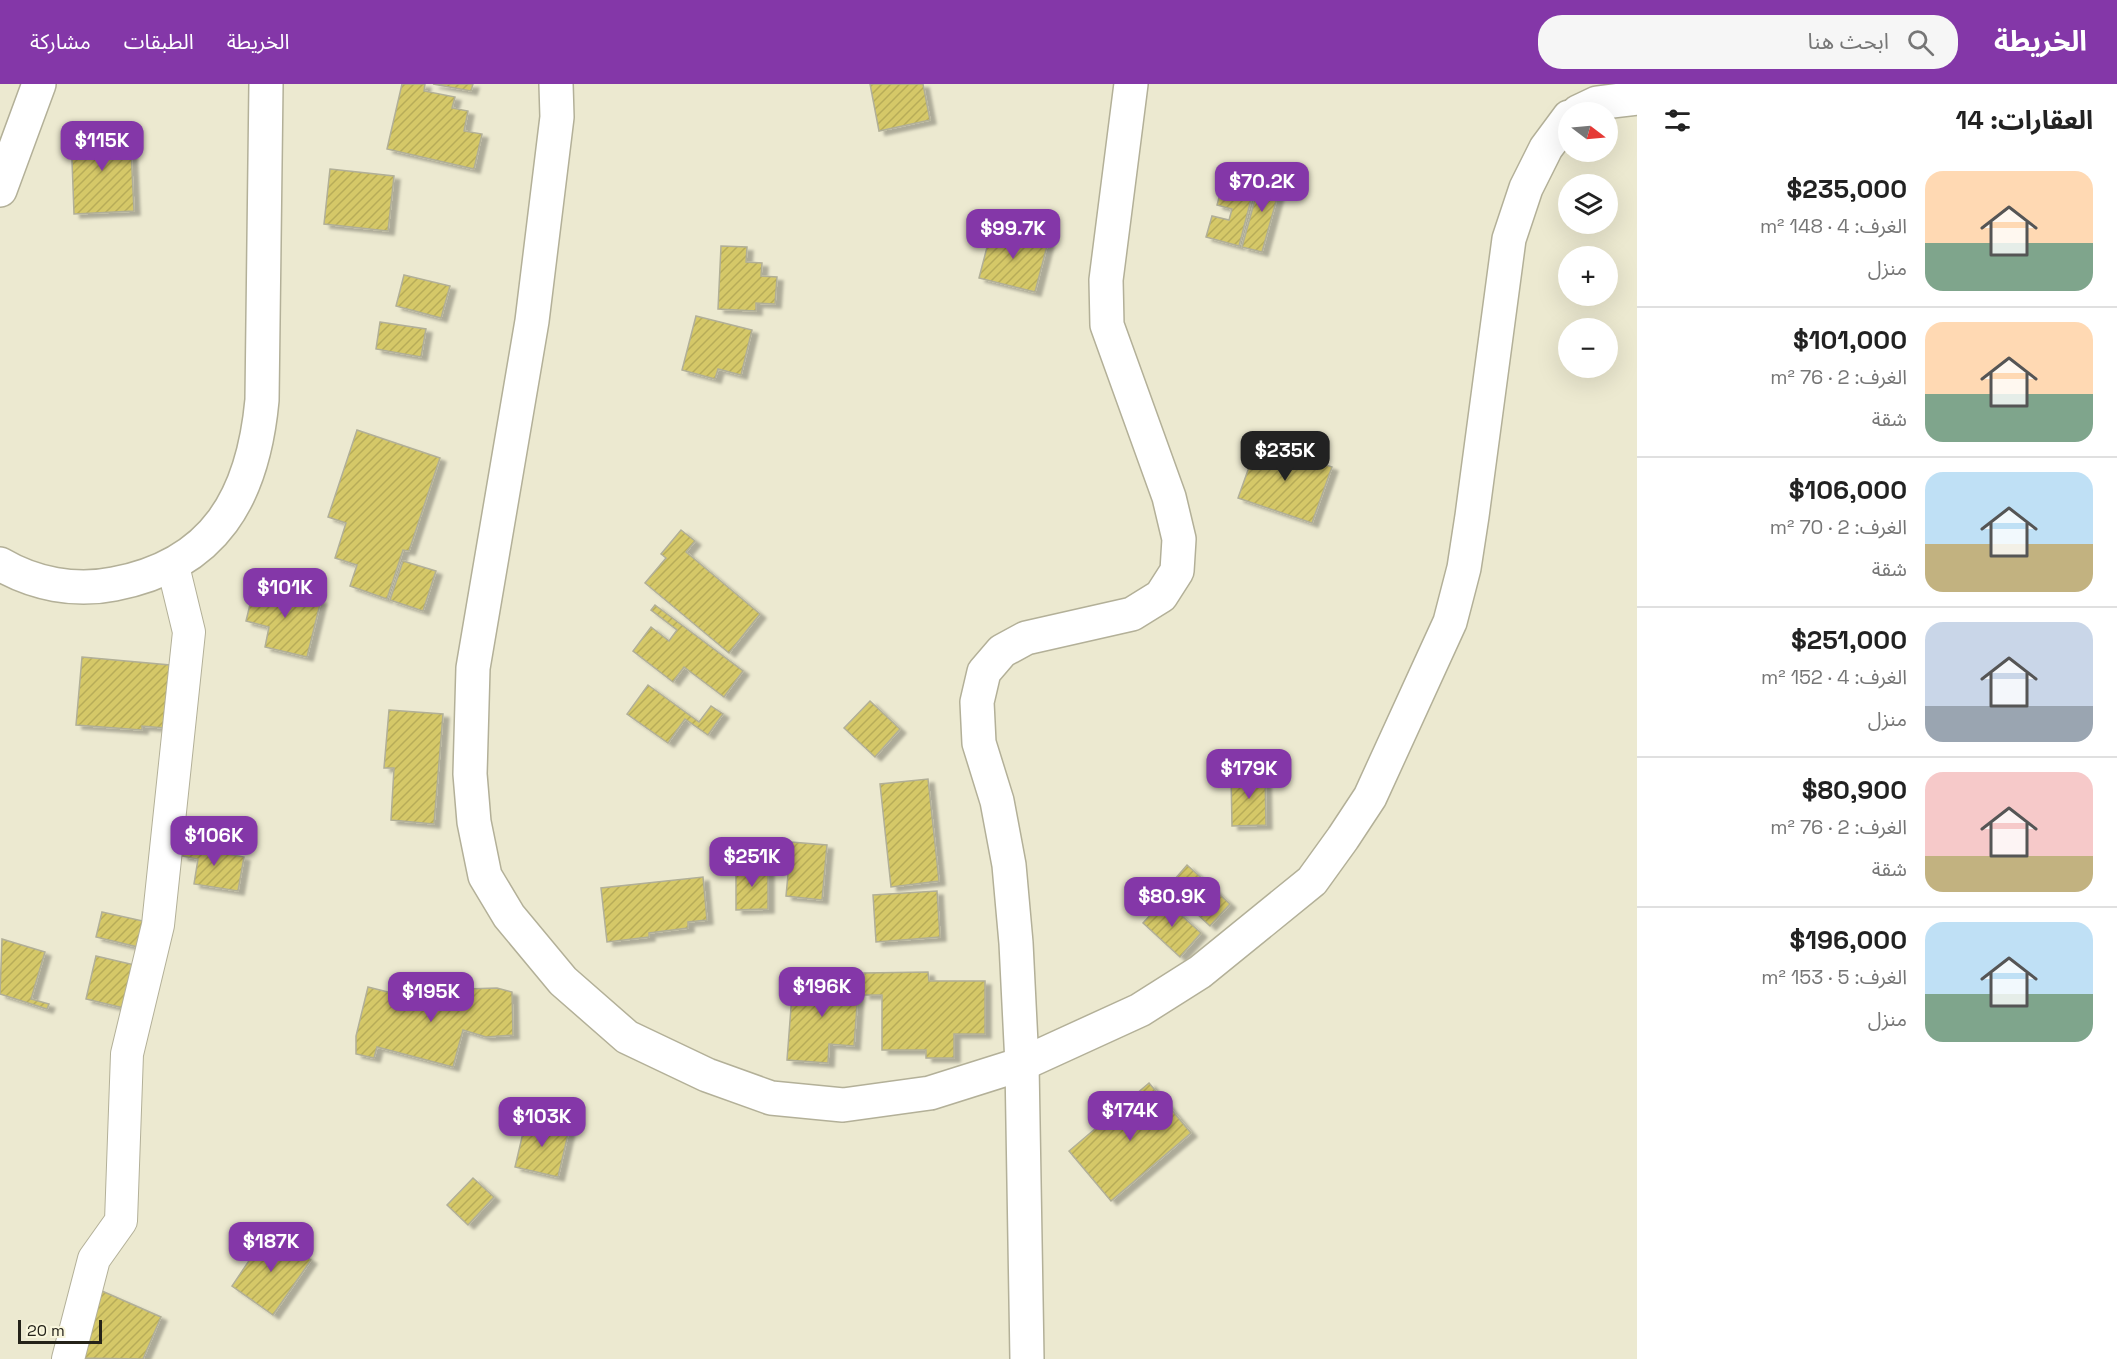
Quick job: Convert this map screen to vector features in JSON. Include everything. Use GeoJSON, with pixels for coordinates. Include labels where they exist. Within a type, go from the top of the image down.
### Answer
{"type":"FeatureCollection","features":[{"type":"Feature","properties":{"kind":"street"},"geometry":{"type":"LineString","coordinates":[[0,190],[39,84]]}},
{"type":"Feature","properties":{"kind":"street"},"geometry":{"type":"LineString","coordinates":[[0,564],[20,576],[59,586],[99,587],[140,579],[173,566],[206,542],[230,511],[247,477],[258,439],[262,400],[266,84]]}},
{"type":"Feature","properties":{"kind":"street"},"geometry":{"type":"LineString","coordinates":[[556,84],[557,117],[532,321],[473,668],[470,774],[474,822],[485,876],[509,916],[564,981],[627,1037],[707,1076],[761,1095],[843,1105],[930,1093],[1022,1064],[1140,1010],[1200,972],[1312,881],[1370,797],[1450,622],[1464,567],[1472,516],[1509,239],[1526,188],[1546,148],[1558,132]]}},
{"type":"Feature","properties":{"kind":"street"},"geometry":{"type":"LineString","coordinates":[[1027,1359],[1022,1064],[1016,943],[1008,865],[997,801],[979,743],[977,702],[984,672],[1002,651],[1026,638],[1132,614],[1161,596],[1177,571],[1179,539],[1169,497],[1107,325],[1106,280],[1131,84]]}},
{"type":"Feature","properties":{"kind":"street"},"geometry":{"type":"LineString","coordinates":[[1605,102],[1637,98]]}},
{"type":"Feature","properties":{"kind":"street"},"geometry":{"type":"LineString","coordinates":[[68,1359],[94,1259],[120,1221],[127,1054],[158,925],[189,632],[173,566]]}},
{"type":"Feature","properties":{"kind":"building"},"geometry":{"type":"Polygon","coordinates":[[[402,84],[425,84],[424,91],[455,97],[452,108],[468,111],[464,131],[482,134],[474,169],[387,149],[402,84]]]}},
{"type":"Feature","properties":{"kind":"building"},"geometry":{"type":"Polygon","coordinates":[[[433,84],[473,84],[471,91],[433,84]]]}},
{"type":"Feature","properties":{"kind":"building"},"geometry":{"type":"Polygon","coordinates":[[[870,84],[923,84],[930,120],[879,131],[870,84]]]}},
{"type":"Feature","properties":{"kind":"building"},"geometry":{"type":"Polygon","coordinates":[[[130,130],[134,211],[74,214],[71,134],[130,130]]]}},
{"type":"Feature","properties":{"kind":"building"},"geometry":{"type":"Polygon","coordinates":[[[330,169],[394,176],[388,231],[324,224],[330,169]]]}},
{"type":"Feature","properties":{"kind":"building"},"geometry":{"type":"Polygon","coordinates":[[[1262,174],[1282,180],[1262,252],[1242,247],[1262,174]]]}},
{"type":"Feature","properties":{"kind":"building"},"geometry":{"type":"Polygon","coordinates":[[[1225,176],[1255,184],[1239,246],[1206,237],[1212,216],[1229,220],[1232,209],[1217,205],[1225,176]]]}},
{"type":"Feature","properties":{"kind":"building"},"geometry":{"type":"Polygon","coordinates":[[[992,228],[1048,242],[1035,292],[979,278],[992,228]]]}},
{"type":"Feature","properties":{"kind":"building"},"geometry":{"type":"Polygon","coordinates":[[[721,246],[747,247],[746,262],[762,263],[761,276],[777,277],[775,304],[756,303],[756,311],[718,309],[721,246]]]}},
{"type":"Feature","properties":{"kind":"building"},"geometry":{"type":"Polygon","coordinates":[[[404,275],[450,286],[441,318],[396,306],[404,275]]]}},
{"type":"Feature","properties":{"kind":"building"},"geometry":{"type":"Polygon","coordinates":[[[696,316],[752,330],[741,375],[718,369],[715,379],[682,370],[696,316]]]}},
{"type":"Feature","properties":{"kind":"building"},"geometry":{"type":"Polygon","coordinates":[[[380,322],[426,329],[421,357],[376,349],[380,322]]]}},
{"type":"Feature","properties":{"kind":"building"},"geometry":{"type":"Polygon","coordinates":[[[357,430],[440,458],[409,551],[403,550],[387,599],[350,586],[357,565],[335,558],[346,523],[328,517],[357,430]]]}},
{"type":"Feature","properties":{"kind":"building"},"geometry":{"type":"Polygon","coordinates":[[[1258,442],[1332,467],[1312,523],[1238,498],[1258,442]]]}},
{"type":"Feature","properties":{"kind":"building"},"geometry":{"type":"Polygon","coordinates":[[[681,530],[695,541],[686,552],[760,614],[729,653],[645,583],[666,558],[661,554],[681,530]]]}},
{"type":"Feature","properties":{"kind":"building"},"geometry":{"type":"Polygon","coordinates":[[[403,561],[436,571],[423,611],[390,600],[403,561]]]}},
{"type":"Feature","properties":{"kind":"building"},"geometry":{"type":"Polygon","coordinates":[[[255,584],[321,600],[307,657],[265,647],[269,627],[246,621],[255,584]]]}},
{"type":"Feature","properties":{"kind":"building"},"geometry":{"type":"Polygon","coordinates":[[[655,605],[743,671],[724,697],[684,667],[673,682],[633,651],[651,627],[669,641],[677,630],[651,610],[655,605]]]}},
{"type":"Feature","properties":{"kind":"building"},"geometry":{"type":"Polygon","coordinates":[[[82,657],[170,665],[165,728],[142,726],[142,730],[76,725],[82,657]]]}},
{"type":"Feature","properties":{"kind":"building"},"geometry":{"type":"Polygon","coordinates":[[[648,685],[699,722],[711,706],[723,714],[708,735],[685,719],[668,743],[627,714],[648,685]]]}},
{"type":"Feature","properties":{"kind":"building"},"geometry":{"type":"Polygon","coordinates":[[[870,701],[900,729],[875,757],[844,728],[870,701]]]}},
{"type":"Feature","properties":{"kind":"building"},"geometry":{"type":"Polygon","coordinates":[[[389,710],[443,714],[434,824],[391,820],[394,768],[384,768],[389,710]]]}},
{"type":"Feature","properties":{"kind":"building"},"geometry":{"type":"Polygon","coordinates":[[[1265,773],[1266,825],[1232,826],[1231,774],[1265,773]]]}},
{"type":"Feature","properties":{"kind":"building"},"geometry":{"type":"Polygon","coordinates":[[[928,779],[939,881],[891,887],[880,784],[928,779]]]}},
{"type":"Feature","properties":{"kind":"building"},"geometry":{"type":"Polygon","coordinates":[[[185,838],[201,840],[200,849],[244,857],[238,891],[194,884],[198,859],[182,856],[185,838]]]}},
{"type":"Feature","properties":{"kind":"building"},"geometry":{"type":"Polygon","coordinates":[[[791,842],[827,845],[822,900],[786,896],[791,842]]]}},
{"type":"Feature","properties":{"kind":"building"},"geometry":{"type":"Polygon","coordinates":[[[1187,865],[1230,904],[1210,926],[1168,887],[1187,865]]]}},
{"type":"Feature","properties":{"kind":"building"},"geometry":{"type":"Polygon","coordinates":[[[768,866],[768,909],[736,910],[736,867],[768,866]]]}},
{"type":"Feature","properties":{"kind":"building"},"geometry":{"type":"Polygon","coordinates":[[[703,877],[707,920],[688,922],[688,928],[649,933],[649,937],[607,942],[601,888],[703,877]]]}},
{"type":"Feature","properties":{"kind":"building"},"geometry":{"type":"Polygon","coordinates":[[[937,891],[940,937],[876,942],[873,895],[937,891]]]}},
{"type":"Feature","properties":{"kind":"building"},"geometry":{"type":"Polygon","coordinates":[[[1164,900],[1201,933],[1180,957],[1143,923],[1164,900]]]}},
{"type":"Feature","properties":{"kind":"building"},"geometry":{"type":"Polygon","coordinates":[[[102,912],[143,921],[138,947],[96,937],[102,912]]]}},
{"type":"Feature","properties":{"kind":"building"},"geometry":{"type":"Polygon","coordinates":[[[2,939],[45,952],[31,999],[49,1004],[47,1009],[0,994],[2,939]]]}},
{"type":"Feature","properties":{"kind":"building"},"geometry":{"type":"Polygon","coordinates":[[[96,956],[139,966],[128,1009],[86,999],[96,956]]]}},
{"type":"Feature","properties":{"kind":"building"},"geometry":{"type":"Polygon","coordinates":[[[928,972],[929,981],[985,981],[985,1034],[954,1034],[954,1058],[926,1058],[926,1050],[882,1050],[882,995],[864,995],[864,973],[928,972]]]}},
{"type":"Feature","properties":{"kind":"building"},"geometry":{"type":"Polygon","coordinates":[[[829,977],[859,979],[854,1046],[829,1044],[828,1063],[787,1060],[793,981],[828,984],[829,977]]]}},
{"type":"Feature","properties":{"kind":"building"},"geometry":{"type":"Polygon","coordinates":[[[368,987],[459,1010],[465,989],[497,988],[512,992],[513,1035],[486,1037],[463,1030],[453,1067],[377,1047],[374,1058],[356,1054],[356,1036],[368,987]]]}},
{"type":"Feature","properties":{"kind":"building"},"geometry":{"type":"Polygon","coordinates":[[[1149,1083],[1191,1133],[1111,1201],[1069,1151],[1149,1083]]]}},
{"type":"Feature","properties":{"kind":"building"},"geometry":{"type":"Polygon","coordinates":[[[526,1120],[569,1130],[558,1177],[515,1167],[526,1120]]]}},
{"type":"Feature","properties":{"kind":"building"},"geometry":{"type":"Polygon","coordinates":[[[473,1178],[494,1197],[468,1225],[447,1205],[473,1178]]]}},
{"type":"Feature","properties":{"kind":"building"},"geometry":{"type":"Polygon","coordinates":[[[269,1231],[311,1260],[273,1315],[232,1286],[269,1231]]]}},
{"type":"Feature","properties":{"kind":"building"},"geometry":{"type":"Polygon","coordinates":[[[102,1291],[161,1317],[143,1359],[74,1358],[102,1291]]]}}]}
